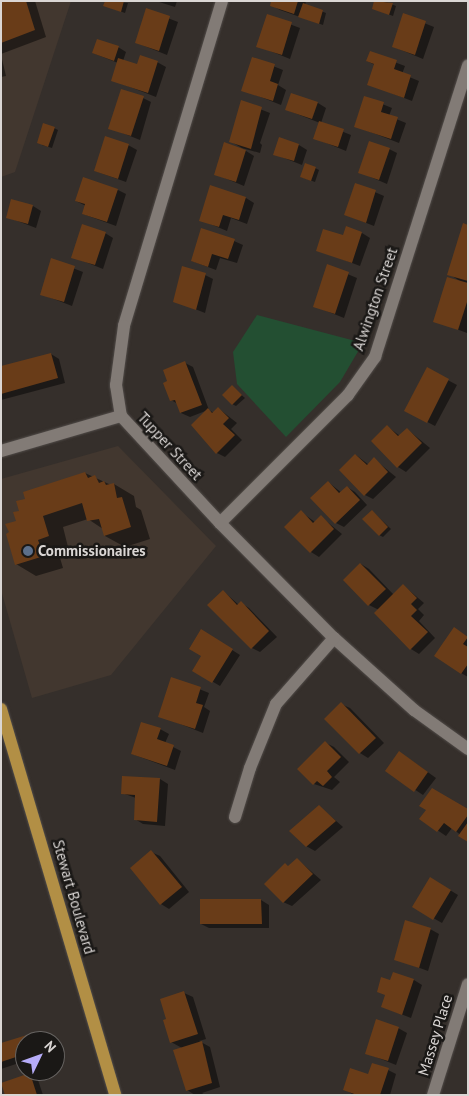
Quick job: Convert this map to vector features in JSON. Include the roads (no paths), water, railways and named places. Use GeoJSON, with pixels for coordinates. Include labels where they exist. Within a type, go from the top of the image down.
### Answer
{"type":"FeatureCollection","features":[{"type":"Feature","properties":{"kind":"main road","name":"Stewart Boulevard"},"geometry":{"type":"LineString","coordinates":[[1,709],[115,1095]]}},
{"type":"Feature","properties":{"kind":"street","name":"Tupper Street"},"geometry":{"type":"LineString","coordinates":[[222,1],[124,326],[116,385],[120,416],[220,523],[334,638],[414,710],[468,749]]}},
{"type":"Feature","properties":{"kind":"street","name":"Alwington Street"},"geometry":{"type":"LineString","coordinates":[[220,523],[348,395],[375,357],[467,67]]}},
{"type":"Feature","properties":{"kind":"street"},"geometry":{"type":"LineString","coordinates":[[1,451],[120,416]]}},
{"type":"Feature","properties":{"kind":"street"},"geometry":{"type":"LineString","coordinates":[[235,817],[250,768],[276,704],[334,638]]}},
{"type":"Feature","properties":{"kind":"street","name":"Massey Place"},"geometry":{"type":"LineString","coordinates":[[433,1095],[468,984]]}},
{"type":"Feature","properties":{"kind":"place","name":"Commissionaires"},"geometry":{"type":"Point","coordinates":[28,551]}}]}
